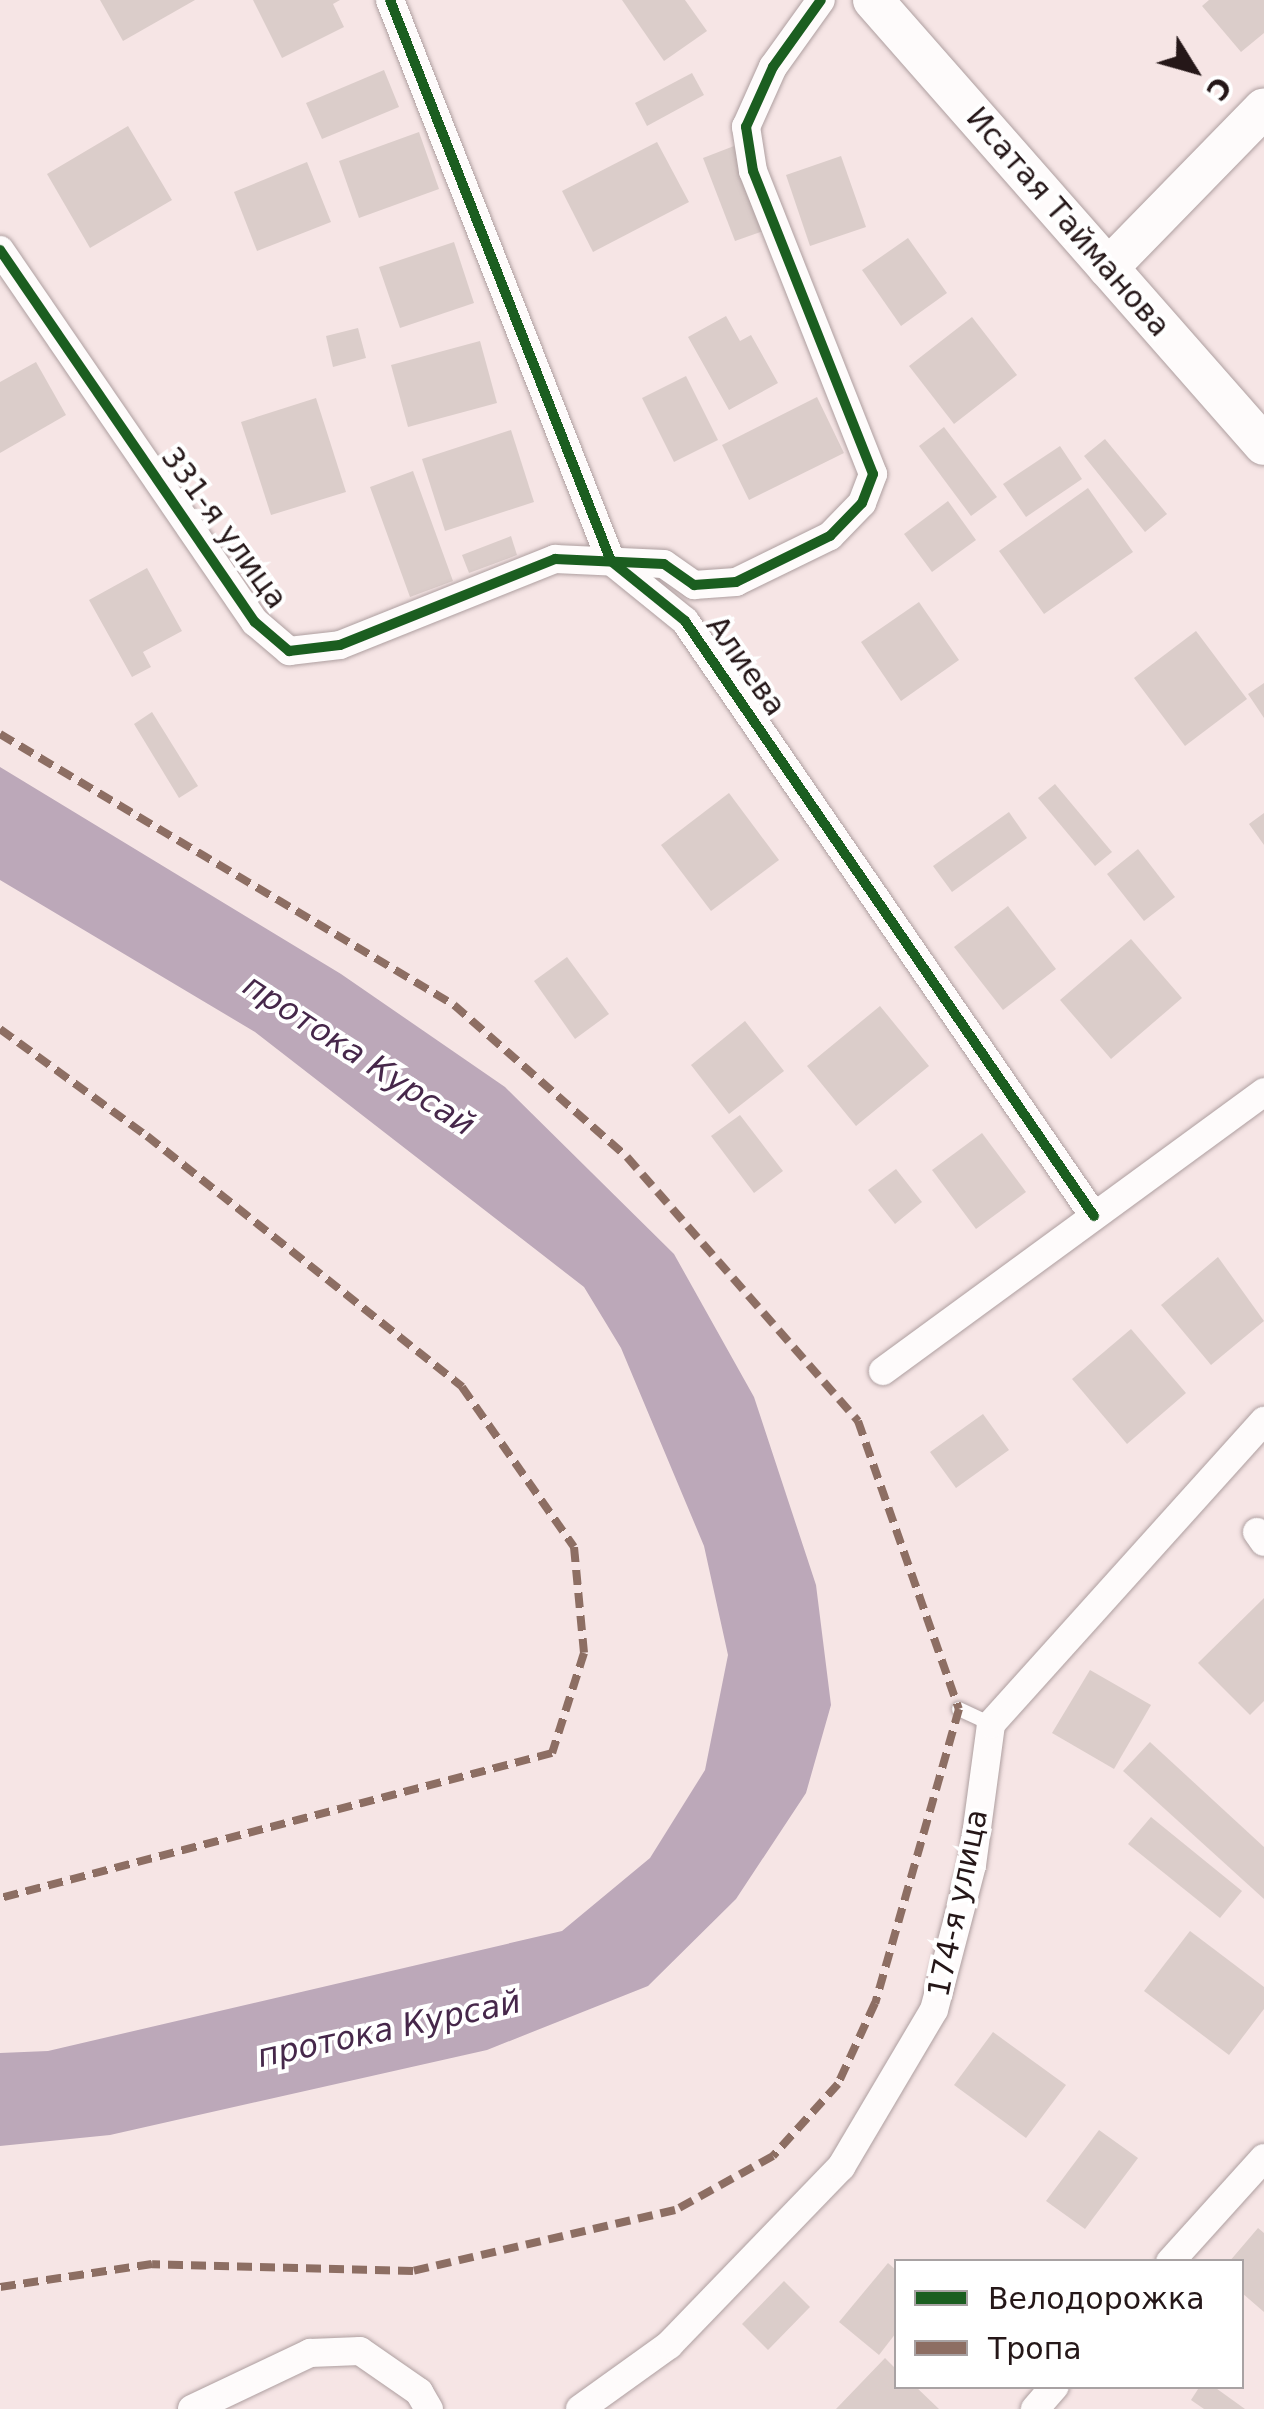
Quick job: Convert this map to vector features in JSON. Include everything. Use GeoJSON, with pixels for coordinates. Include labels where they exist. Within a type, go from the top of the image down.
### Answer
{"type":"FeatureCollection","features":[{"type":"Feature","properties":{"kind":"street","name":"Алиева"},"geometry":{"type":"LineString","coordinates":[[390,0],[610,561],[686,622],[1094,1216]]}},
{"type":"Feature","properties":{"kind":"street","name":"331-я улица"},"geometry":{"type":"LineString","coordinates":[[0,250],[255,622],[290,651],[340,645],[555,560],[664,564],[694,585],[736,582],[830,536],[868,489],[873,474],[753,172],[746,127],[774,67],[821,0]]}},
{"type":"Feature","properties":{"kind":"street","name":"Исатая Тайманова"},"geometry":{"type":"LineString","coordinates":[[873,0],[1264,445]]}},
{"type":"Feature","properties":{"kind":"street"},"geometry":{"type":"LineString","coordinates":[[1108,268],[1264,108]]}},
{"type":"Feature","properties":{"kind":"street"},"geometry":{"type":"LineString","coordinates":[[882,1371],[1264,1092]]}},
{"type":"Feature","properties":{"kind":"street"},"geometry":{"type":"LineString","coordinates":[[991,1724],[1264,1421]]}},
{"type":"Feature","properties":{"kind":"street","name":"174-я улица"},"geometry":{"type":"LineString","coordinates":[[580,2409],[669,2345],[842,2166],[934,2010],[972,1865],[991,1724]]}},
{"type":"Feature","properties":{"kind":"street"},"geometry":{"type":"LineString","coordinates":[[1173,2259],[1264,2158]]}},
{"type":"Feature","properties":{"kind":"street"},"geometry":{"type":"LineString","coordinates":[[192,2409],[310,2353],[360,2351],[419,2392],[429,2409]]}},
{"type":"Feature","properties":{"kind":"street"},"geometry":{"type":"LineString","coordinates":[[1035,2409],[1053,2389]]}},
{"type":"Feature","properties":{"kind":"lane"},"geometry":{"type":"LineString","coordinates":[[959,1710],[991,1724]]}},
{"type":"Feature","properties":{"kind":"water","name":"протока Курсай"},"geometry":{"type":"Polygon","coordinates":[[[0,767],[341,974],[505,1087],[674,1254],[754,1397],[816,1585],[831,1705],[806,1793],[736,1899],[648,1986],[487,2050],[110,2135],[0,2146],[0,2053],[48,2051],[562,1931],[650,1858],[705,1770],[728,1655],[704,1546],[621,1348],[584,1287],[255,1032],[0,880],[0,767]]]}},
{"type":"Feature","properties":{"kind":"building"},"geometry":{"type":"Polygon","coordinates":[[[100,0],[195,0],[123,41],[100,0]]]}},
{"type":"Feature","properties":{"kind":"building"},"geometry":{"type":"Polygon","coordinates":[[[253,0],[340,0],[333,4],[344,27],[282,58],[253,0]]]}},
{"type":"Feature","properties":{"kind":"building"},"geometry":{"type":"Polygon","coordinates":[[[622,0],[685,0],[707,31],[664,61],[622,0]]]}},
{"type":"Feature","properties":{"kind":"building"},"geometry":{"type":"Polygon","coordinates":[[[1209,0],[1264,0],[1264,33],[1241,52],[1202,6],[1209,0]]]}},
{"type":"Feature","properties":{"kind":"building"},"geometry":{"type":"Polygon","coordinates":[[[384,70],[399,107],[322,139],[306,103],[384,70]]]}},
{"type":"Feature","properties":{"kind":"building"},"geometry":{"type":"Polygon","coordinates":[[[692,73],[704,95],[647,126],[635,103],[692,73]]]}},
{"type":"Feature","properties":{"kind":"building"},"geometry":{"type":"Polygon","coordinates":[[[128,126],[172,200],[90,248],[47,174],[128,126]]]}},
{"type":"Feature","properties":{"kind":"building"},"geometry":{"type":"Polygon","coordinates":[[[419,132],[439,189],[359,218],[339,161],[419,132]]]}},
{"type":"Feature","properties":{"kind":"building"},"geometry":{"type":"Polygon","coordinates":[[[657,142],[689,202],[593,252],[562,191],[657,142]]]}},
{"type":"Feature","properties":{"kind":"building"},"geometry":{"type":"Polygon","coordinates":[[[734,146],[766,230],[735,241],[703,158],[734,146]]]}},
{"type":"Feature","properties":{"kind":"building"},"geometry":{"type":"Polygon","coordinates":[[[841,156],[866,227],[810,246],[786,175],[841,156]]]}},
{"type":"Feature","properties":{"kind":"building"},"geometry":{"type":"Polygon","coordinates":[[[307,162],[331,222],[257,251],[234,192],[307,162]]]}},
{"type":"Feature","properties":{"kind":"building"},"geometry":{"type":"Polygon","coordinates":[[[908,238],[947,293],[901,326],[862,270],[908,238]]]}},
{"type":"Feature","properties":{"kind":"building"},"geometry":{"type":"Polygon","coordinates":[[[454,242],[474,303],[400,328],[379,267],[454,242]]]}},
{"type":"Feature","properties":{"kind":"building"},"geometry":{"type":"Polygon","coordinates":[[[726,316],[740,341],[751,335],[778,383],[729,410],[688,337],[726,316]]]}},
{"type":"Feature","properties":{"kind":"building"},"geometry":{"type":"Polygon","coordinates":[[[972,317],[1017,375],[954,424],[909,366],[972,317]]]}},
{"type":"Feature","properties":{"kind":"building"},"geometry":{"type":"Polygon","coordinates":[[[358,328],[366,358],[333,367],[326,336],[358,328]]]}},
{"type":"Feature","properties":{"kind":"building"},"geometry":{"type":"Polygon","coordinates":[[[480,341],[497,403],[408,427],[391,365],[480,341]]]}},
{"type":"Feature","properties":{"kind":"building"},"geometry":{"type":"Polygon","coordinates":[[[36,362],[66,415],[0,453],[0,382],[36,362]]]}},
{"type":"Feature","properties":{"kind":"building"},"geometry":{"type":"Polygon","coordinates":[[[686,376],[718,440],[674,462],[642,398],[686,376]]]}},
{"type":"Feature","properties":{"kind":"building"},"geometry":{"type":"Polygon","coordinates":[[[817,397],[844,453],[749,500],[722,445],[817,397]]]}},
{"type":"Feature","properties":{"kind":"building"},"geometry":{"type":"Polygon","coordinates":[[[316,398],[346,492],[271,515],[241,422],[316,398]]]}},
{"type":"Feature","properties":{"kind":"building"},"geometry":{"type":"Polygon","coordinates":[[[944,427],[997,497],[971,516],[919,446],[944,427]]]}},
{"type":"Feature","properties":{"kind":"building"},"geometry":{"type":"Polygon","coordinates":[[[511,430],[534,502],[445,531],[422,459],[511,430]]]}},
{"type":"Feature","properties":{"kind":"building"},"geometry":{"type":"Polygon","coordinates":[[[1105,439],[1167,514],[1145,532],[1084,456],[1105,439]]]}},
{"type":"Feature","properties":{"kind":"building"},"geometry":{"type":"Polygon","coordinates":[[[1060,446],[1082,479],[1026,517],[1003,484],[1060,446]]]}},
{"type":"Feature","properties":{"kind":"building"},"geometry":{"type":"Polygon","coordinates":[[[413,471],[453,581],[410,597],[370,487],[413,471]]]}},
{"type":"Feature","properties":{"kind":"building"},"geometry":{"type":"Polygon","coordinates":[[[1088,488],[1133,552],[1044,614],[999,551],[1088,488]]]}},
{"type":"Feature","properties":{"kind":"building"},"geometry":{"type":"Polygon","coordinates":[[[948,501],[976,540],[932,572],[904,534],[948,501]]]}},
{"type":"Feature","properties":{"kind":"building"},"geometry":{"type":"Polygon","coordinates":[[[511,536],[517,555],[469,573],[462,555],[511,536]]]}},
{"type":"Feature","properties":{"kind":"building"},"geometry":{"type":"Polygon","coordinates":[[[147,568],[182,631],[143,652],[151,667],[132,677],[89,600],[147,568]]]}},
{"type":"Feature","properties":{"kind":"building"},"geometry":{"type":"Polygon","coordinates":[[[919,602],[959,660],[901,701],[861,642],[919,602]]]}},
{"type":"Feature","properties":{"kind":"building"},"geometry":{"type":"Polygon","coordinates":[[[1196,631],[1247,699],[1185,746],[1134,678],[1196,631]]]}},
{"type":"Feature","properties":{"kind":"building"},"geometry":{"type":"Polygon","coordinates":[[[1264,683],[1264,718],[1248,694],[1264,683]]]}},
{"type":"Feature","properties":{"kind":"building"},"geometry":{"type":"Polygon","coordinates":[[[152,712],[198,786],[179,798],[134,724],[152,712]]]}},
{"type":"Feature","properties":{"kind":"building"},"geometry":{"type":"Polygon","coordinates":[[[1055,784],[1112,852],[1095,866],[1038,798],[1055,784]]]}},
{"type":"Feature","properties":{"kind":"building"},"geometry":{"type":"Polygon","coordinates":[[[729,793],[779,860],[711,911],[661,845],[729,793]]]}},
{"type":"Feature","properties":{"kind":"building"},"geometry":{"type":"Polygon","coordinates":[[[1009,812],[1027,838],[952,892],[933,866],[1009,812]]]}},
{"type":"Feature","properties":{"kind":"building"},"geometry":{"type":"Polygon","coordinates":[[[1264,813],[1264,845],[1249,824],[1264,813]]]}},
{"type":"Feature","properties":{"kind":"building"},"geometry":{"type":"Polygon","coordinates":[[[1138,849],[1175,897],[1144,921],[1107,874],[1138,849]]]}},
{"type":"Feature","properties":{"kind":"building"},"geometry":{"type":"Polygon","coordinates":[[[1008,906],[1056,969],[1003,1010],[954,947],[1008,906]]]}},
{"type":"Feature","properties":{"kind":"building"},"geometry":{"type":"Polygon","coordinates":[[[1131,939],[1182,998],[1111,1059],[1060,1000],[1131,939]]]}},
{"type":"Feature","properties":{"kind":"building"},"geometry":{"type":"Polygon","coordinates":[[[567,957],[609,1014],[575,1039],[534,981],[567,957]]]}},
{"type":"Feature","properties":{"kind":"building"},"geometry":{"type":"Polygon","coordinates":[[[880,1006],[929,1066],[856,1126],[807,1066],[880,1006]]]}},
{"type":"Feature","properties":{"kind":"building"},"geometry":{"type":"Polygon","coordinates":[[[745,1021],[784,1071],[729,1114],[691,1065],[745,1021]]]}},
{"type":"Feature","properties":{"kind":"building"},"geometry":{"type":"Polygon","coordinates":[[[740,1115],[783,1171],[754,1193],[711,1136],[740,1115]]]}},
{"type":"Feature","properties":{"kind":"building"},"geometry":{"type":"Polygon","coordinates":[[[982,1133],[1026,1192],[976,1229],[932,1170],[982,1133]]]}},
{"type":"Feature","properties":{"kind":"building"},"geometry":{"type":"Polygon","coordinates":[[[896,1169],[922,1202],[895,1224],[868,1190],[896,1169]]]}},
{"type":"Feature","properties":{"kind":"building"},"geometry":{"type":"Polygon","coordinates":[[[1218,1257],[1264,1321],[1211,1365],[1161,1305],[1218,1257]]]}},
{"type":"Feature","properties":{"kind":"building"},"geometry":{"type":"Polygon","coordinates":[[[1131,1329],[1186,1393],[1127,1444],[1072,1379],[1131,1329]]]}},
{"type":"Feature","properties":{"kind":"building"},"geometry":{"type":"Polygon","coordinates":[[[983,1414],[1009,1450],[956,1488],[930,1452],[983,1414]]]}},
{"type":"Feature","properties":{"kind":"building"},"geometry":{"type":"Polygon","coordinates":[[[1264,1598],[1264,1701],[1250,1715],[1198,1663],[1264,1598]]]}},
{"type":"Feature","properties":{"kind":"building"},"geometry":{"type":"Polygon","coordinates":[[[1090,1670],[1151,1705],[1114,1769],[1052,1733],[1090,1670]]]}},
{"type":"Feature","properties":{"kind":"building"},"geometry":{"type":"Polygon","coordinates":[[[1150,1742],[1264,1847],[1264,1899],[1123,1771],[1150,1742]]]}},
{"type":"Feature","properties":{"kind":"building"},"geometry":{"type":"Polygon","coordinates":[[[1151,1817],[1242,1891],[1220,1918],[1128,1844],[1151,1817]]]}},
{"type":"Feature","properties":{"kind":"building"},"geometry":{"type":"Polygon","coordinates":[[[1190,1931],[1264,1987],[1264,2009],[1229,2055],[1144,1991],[1190,1931]]]}},
{"type":"Feature","properties":{"kind":"building"},"geometry":{"type":"Polygon","coordinates":[[[993,2032],[1066,2085],[1026,2138],[954,2085],[993,2032]]]}},
{"type":"Feature","properties":{"kind":"building"},"geometry":{"type":"Polygon","coordinates":[[[1099,2130],[1138,2158],[1085,2229],[1046,2201],[1099,2130]]]}},
{"type":"Feature","properties":{"kind":"building"},"geometry":{"type":"Polygon","coordinates":[[[1258,2228],[1264,2233],[1264,2312],[1244,2295],[1244,2259],[1232,2259],[1258,2228]]]}},
{"type":"Feature","properties":{"kind":"building"},"geometry":{"type":"Polygon","coordinates":[[[888,2263],[894,2268],[894,2336],[879,2355],[839,2322],[888,2263]]]}},
{"type":"Feature","properties":{"kind":"building"},"geometry":{"type":"Polygon","coordinates":[[[784,2281],[810,2307],[768,2350],[742,2324],[784,2281]]]}},
{"type":"Feature","properties":{"kind":"building"},"geometry":{"type":"Polygon","coordinates":[[[885,2358],[894,2367],[894,2389],[918,2389],[939,2409],[836,2409],[885,2358]]]}},
{"type":"Feature","properties":{"kind":"building"},"geometry":{"type":"Polygon","coordinates":[[[1198,2389],[1217,2389],[1245,2409],[1204,2409],[1191,2400],[1198,2389]]]}},
{"type":"Feature","properties":{"kind":"marked path"},"geometry":{"type":"LineString","coordinates":[[0,734],[454,1005],[627,1157],[858,1421],[959,1709],[875,2003],[838,2084],[773,2156],[675,2210],[413,2271],[152,2264],[0,2287]]}},
{"type":"Feature","properties":{"kind":"marked path"},"geometry":{"type":"LineString","coordinates":[[0,1029],[147,1136],[462,1387],[574,1547],[584,1653],[552,1753],[0,1898]]}},
{"type":"Feature","properties":{"kind":"cycle path"},"geometry":{"type":"LineString","coordinates":[[390,0],[611,561],[685,621],[1094,1216]]}},
{"type":"Feature","properties":{"kind":"cycle path"},"geometry":{"type":"LineString","coordinates":[[0,250],[255,622],[289,651],[340,645],[555,559],[664,564],[694,585],[736,582],[830,536],[862,503],[873,474],[753,171],[746,127],[773,67],[821,0]]}}]}
